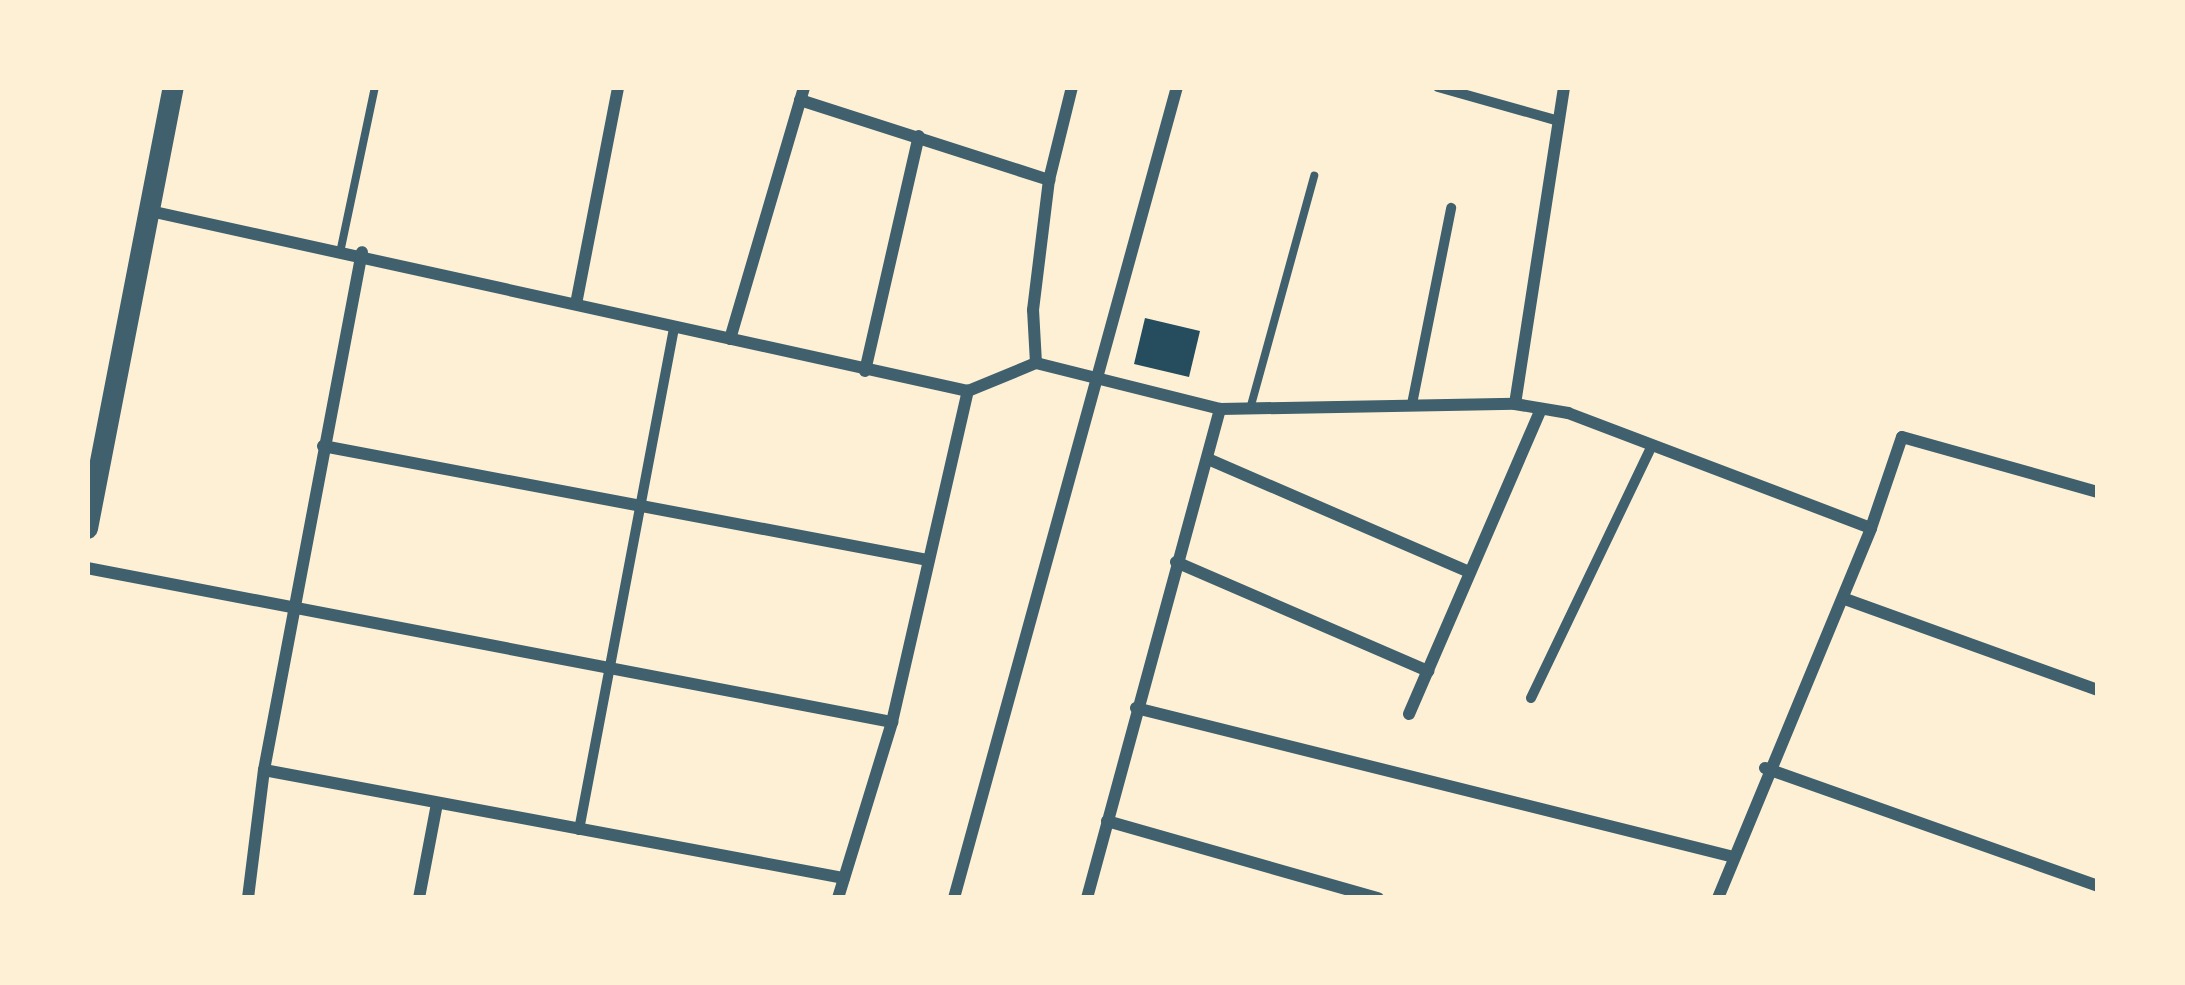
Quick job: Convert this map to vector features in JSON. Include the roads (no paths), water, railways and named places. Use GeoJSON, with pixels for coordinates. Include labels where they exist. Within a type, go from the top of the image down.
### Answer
{"type":"FeatureCollection","features":[{"type":"Feature","properties":{"kind":"street"},"geometry":{"type":"LineString","coordinates":[[87,528],[173,87]]}},
{"type":"Feature","properties":{"kind":"street"},"geometry":{"type":"LineString","coordinates":[[576,304],[619,87]]}},
{"type":"Feature","properties":{"kind":"street"},"geometry":{"type":"LineString","coordinates":[[1036,364],[1033,310],[1049,180],[1072,87]]}},
{"type":"Feature","properties":{"kind":"street"},"geometry":{"type":"LineString","coordinates":[[954,898],[1178,87]]}},
{"type":"Feature","properties":{"kind":"street"},"geometry":{"type":"LineString","coordinates":[[1438,87],[1559,121]]}},
{"type":"Feature","properties":{"kind":"street"},"geometry":{"type":"LineString","coordinates":[[1515,404],[1564,87]]}},
{"type":"Feature","properties":{"kind":"street"},"geometry":{"type":"LineString","coordinates":[[730,339],[802,94],[1049,180]]}},
{"type":"Feature","properties":{"kind":"street"},"geometry":{"type":"LineString","coordinates":[[865,371],[919,136]]}},
{"type":"Feature","properties":{"kind":"street"},"geometry":{"type":"LineString","coordinates":[[1412,404],[1451,208]]}},
{"type":"Feature","properties":{"kind":"street"},"geometry":{"type":"LineString","coordinates":[[150,211],[362,252],[674,328],[968,391],[1036,364],[1220,409],[1515,404],[1652,445],[1870,528]]}},
{"type":"Feature","properties":{"kind":"street"},"geometry":{"type":"LineString","coordinates":[[248,898],[264,770],[362,252]]}},
{"type":"Feature","properties":{"kind":"street"},"geometry":{"type":"LineString","coordinates":[[579,830],[674,328]]}},
{"type":"Feature","properties":{"kind":"street"},"geometry":{"type":"LineString","coordinates":[[838,898],[892,722],[968,391]]}},
{"type":"Feature","properties":{"kind":"street"},"geometry":{"type":"LineString","coordinates":[[1087,898],[1220,409]]}},
{"type":"Feature","properties":{"kind":"street"},"geometry":{"type":"LineString","coordinates":[[1409,714],[1541,409]]}},
{"type":"Feature","properties":{"kind":"street"},"geometry":{"type":"LineString","coordinates":[[1718,898],[1765,768],[1844,599],[1902,437],[2098,492]]}},
{"type":"Feature","properties":{"kind":"street"},"geometry":{"type":"LineString","coordinates":[[1531,698],[1652,445]]}},
{"type":"Feature","properties":{"kind":"street"},"geometry":{"type":"LineString","coordinates":[[323,446],[642,510],[928,560]]}},
{"type":"Feature","properties":{"kind":"street"},"geometry":{"type":"LineString","coordinates":[[1208,459],[1469,572]]}},
{"type":"Feature","properties":{"kind":"street"},"geometry":{"type":"LineString","coordinates":[[1176,562],[1428,671]]}},
{"type":"Feature","properties":{"kind":"street"},"geometry":{"type":"LineString","coordinates":[[87,568],[292,613],[892,722]]}},
{"type":"Feature","properties":{"kind":"street"},"geometry":{"type":"LineString","coordinates":[[1844,599],[2098,690]]}},
{"type":"Feature","properties":{"kind":"street"},"geometry":{"type":"LineString","coordinates":[[1136,708],[1730,856]]}},
{"type":"Feature","properties":{"kind":"street"},"geometry":{"type":"LineString","coordinates":[[1765,768],[2098,886]]}},
{"type":"Feature","properties":{"kind":"street"},"geometry":{"type":"LineString","coordinates":[[264,770],[844,878]]}},
{"type":"Feature","properties":{"kind":"street"},"geometry":{"type":"LineString","coordinates":[[419,898],[437,804]]}},
{"type":"Feature","properties":{"kind":"street"},"geometry":{"type":"LineString","coordinates":[[1107,820],[1378,898]]}},
{"type":"Feature","properties":{"kind":"lane"},"geometry":{"type":"LineString","coordinates":[[341,248],[375,87]]}},
{"type":"Feature","properties":{"kind":"lane"},"geometry":{"type":"LineString","coordinates":[[1250,411],[1314,176]]}}]}
